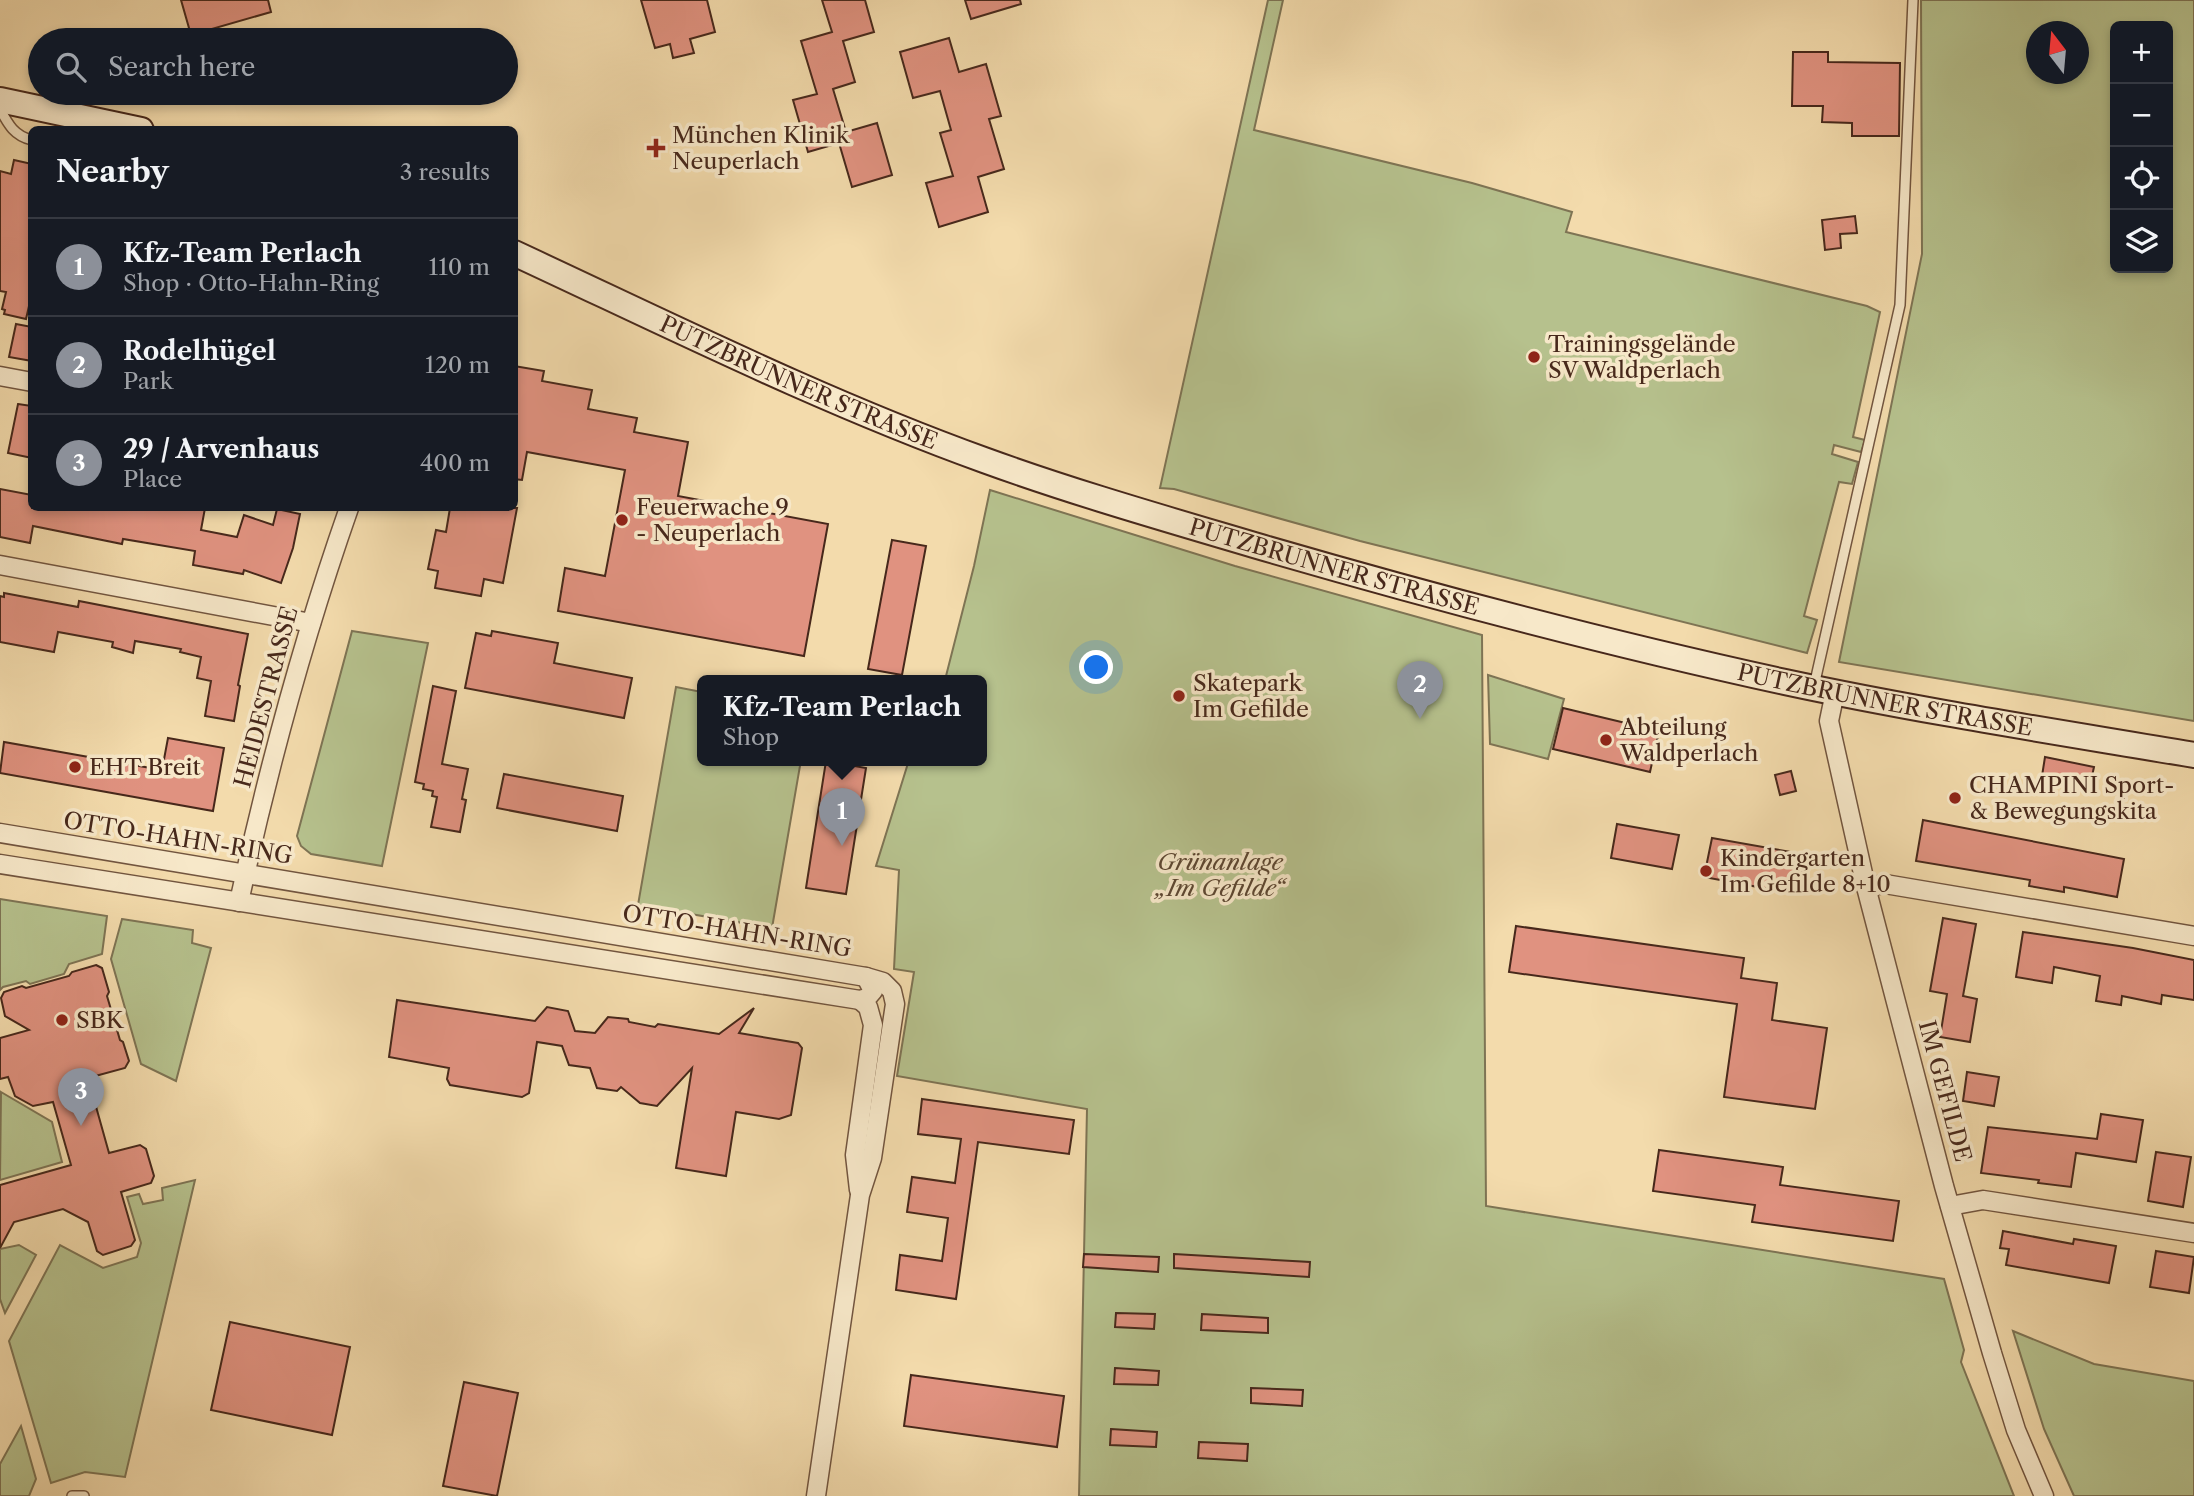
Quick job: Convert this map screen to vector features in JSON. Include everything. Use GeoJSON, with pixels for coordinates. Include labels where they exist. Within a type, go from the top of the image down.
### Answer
{"type":"FeatureCollection","features":[{"type":"Feature","properties":{"kind":"main road"},"geometry":{"type":"LineString","coordinates":[[0,100],[122,126]]}},
{"type":"Feature","properties":{"kind":"main road","name":"PUTZBRUNNER STRASSE"},"geometry":{"type":"LineString","coordinates":[[518,255],[891,425],[1055,485],[1334,568],[1650,651],[1824,690],[2194,755]]}},
{"type":"Feature","properties":{"kind":"street"},"geometry":{"type":"LineString","coordinates":[[0,376],[28,381]]}},
{"type":"Feature","properties":{"kind":"street","name":"HEIDESTRASSE"},"geometry":{"type":"LineString","coordinates":[[239,902],[311,623],[348,511]]}},
{"type":"Feature","properties":{"kind":"street"},"geometry":{"type":"LineString","coordinates":[[0,565],[311,623]]}},
{"type":"Feature","properties":{"kind":"street","name":"IM GEFILDE"},"geometry":{"type":"LineString","coordinates":[[1824,690],[1866,887],[1950,1206],[2015,1430],[2044,1496]]}},
{"type":"Feature","properties":{"kind":"street","name":"OTTO-HAHN-RING"},"geometry":{"type":"LineString","coordinates":[[0,833],[866,978],[873,991],[867,998],[860,1000]]}},
{"type":"Feature","properties":{"kind":"street"},"geometry":{"type":"LineString","coordinates":[[0,864],[860,1000],[868,1007],[873,1025],[855,1155],[860,1195]]}},
{"type":"Feature","properties":{"kind":"street"},"geometry":{"type":"LineString","coordinates":[[1866,887],[1885,884],[2194,936]]}},
{"type":"Feature","properties":{"kind":"street"},"geometry":{"type":"LineString","coordinates":[[816,1496],[860,1195],[872,1158],[895,1004],[892,991],[883,982],[866,978]]}},
{"type":"Feature","properties":{"kind":"street"},"geometry":{"type":"LineString","coordinates":[[1950,1206],[1983,1200],[2194,1233]]}},
{"type":"Feature","properties":{"kind":"lane"},"geometry":{"type":"LineString","coordinates":[[1824,690],[1900,304],[1913,0]]}},
{"type":"Feature","properties":{"kind":"lane"},"geometry":{"type":"LineString","coordinates":[[0,109],[10,127],[18,135],[28,139]]}},
{"type":"Feature","properties":{"kind":"lane"},"geometry":{"type":"LineString","coordinates":[[72,1496],[84,1496]]}},
{"type":"Feature","properties":{"kind":"green space","name":"Trainingsgelände SV Waldperlach"},"geometry":{"type":"Polygon","coordinates":[[[1268,0],[1283,0],[1254,130],[1472,183],[1572,212],[1566,232],[1867,306],[1880,312],[1853,437],[1865,440],[1861,452],[1834,445],[1832,454],[1858,462],[1852,484],[1839,482],[1804,616],[1817,620],[1807,653],[1360,541],[1174,489],[1160,488],[1268,0]]]}},
{"type":"Feature","properties":{"kind":"green space"},"geometry":{"type":"Polygon","coordinates":[[[1921,0],[2194,0],[2194,721],[1839,662],[1922,254],[1921,0]]]}},
{"type":"Feature","properties":{"kind":"green space","name":"Grünanlage „Im Gefilde“"},"geometry":{"type":"Polygon","coordinates":[[[990,490],[1235,566],[1482,635],[1486,1206],[1944,1279],[1964,1350],[1961,1362],[2014,1496],[1079,1496],[1087,1109],[897,1076],[914,972],[894,969],[899,870],[876,866],[907,766],[987,766],[987,675],[946,675],[990,490]]]}},
{"type":"Feature","properties":{"kind":"green space"},"geometry":{"type":"Polygon","coordinates":[[[352,631],[428,643],[382,866],[311,854],[301,846],[297,836],[352,631]]]}},
{"type":"Feature","properties":{"kind":"green space"},"geometry":{"type":"Polygon","coordinates":[[[1488,675],[1564,699],[1548,759],[1490,744],[1488,675]]]}},
{"type":"Feature","properties":{"kind":"green space"},"geometry":{"type":"Polygon","coordinates":[[[676,687],[697,691],[697,766],[800,766],[772,928],[638,905],[676,687]]]}},
{"type":"Feature","properties":{"kind":"green space"},"geometry":{"type":"Polygon","coordinates":[[[0,899],[107,916],[102,954],[69,964],[64,974],[30,984],[26,981],[0,990],[0,899]]]}},
{"type":"Feature","properties":{"kind":"green space"},"geometry":{"type":"Polygon","coordinates":[[[122,919],[193,930],[192,943],[211,948],[176,1081],[141,1064],[111,959],[122,919]]]}},
{"type":"Feature","properties":{"kind":"green space"},"geometry":{"type":"Polygon","coordinates":[[[1,1092],[52,1122],[62,1162],[0,1180],[1,1092]]]}},
{"type":"Feature","properties":{"kind":"green space"},"geometry":{"type":"Polygon","coordinates":[[[195,1180],[125,1477],[85,1472],[51,1483],[9,1341],[60,1245],[103,1268],[137,1257],[141,1243],[127,1197],[139,1194],[143,1204],[163,1200],[162,1188],[195,1180]]]}},
{"type":"Feature","properties":{"kind":"green space"},"geometry":{"type":"Polygon","coordinates":[[[19,1245],[36,1255],[5,1313],[0,1299],[0,1249],[19,1245]]]}},
{"type":"Feature","properties":{"kind":"green space"},"geometry":{"type":"Polygon","coordinates":[[[2013,1331],[2094,1364],[2194,1381],[2194,1496],[2074,1496],[2044,1429],[2013,1331]]]}},
{"type":"Feature","properties":{"kind":"green space"},"geometry":{"type":"Polygon","coordinates":[[[21,1426],[36,1479],[29,1496],[0,1496],[0,1464],[21,1426]]]}},
{"type":"Feature","properties":{"kind":"building"},"geometry":{"type":"Polygon","coordinates":[[[181,0],[268,0],[271,12],[215,28],[189,28],[181,0]]]}},
{"type":"Feature","properties":{"kind":"building"},"geometry":{"type":"Polygon","coordinates":[[[641,0],[707,0],[715,32],[690,39],[694,53],[673,58],[670,44],[655,48],[641,0]]]}},
{"type":"Feature","properties":{"kind":"building"},"geometry":{"type":"Polygon","coordinates":[[[822,0],[865,0],[874,32],[843,41],[855,82],[833,89],[846,132],[877,123],[892,175],[852,187],[839,143],[808,152],[793,100],[817,94],[801,41],[832,32],[822,0]]]}},
{"type":"Feature","properties":{"kind":"building"},"geometry":{"type":"Polygon","coordinates":[[[965,0],[1020,0],[1021,4],[971,19],[965,0]]]}},
{"type":"Feature","properties":{"kind":"building"},"geometry":{"type":"Polygon","coordinates":[[[949,38],[959,72],[986,64],[1001,116],[989,119],[1004,169],[978,177],[988,212],[939,227],[926,183],[953,176],[940,133],[951,130],[940,91],[913,98],[900,52],[949,38]]]}},
{"type":"Feature","properties":{"kind":"building"},"geometry":{"type":"Polygon","coordinates":[[[1793,52],[1828,52],[1828,62],[1900,63],[1899,136],[1852,136],[1852,123],[1822,122],[1823,106],[1792,106],[1793,52]]]}},
{"type":"Feature","properties":{"kind":"building"},"geometry":{"type":"Polygon","coordinates":[[[14,160],[28,163],[26,319],[4,314],[5,310],[2,309],[6,292],[0,291],[0,171],[11,174],[14,160]]]}},
{"type":"Feature","properties":{"kind":"building"},"geometry":{"type":"Polygon","coordinates":[[[1855,216],[1857,233],[1840,234],[1841,248],[1825,250],[1822,220],[1855,216]]]}},
{"type":"Feature","properties":{"kind":"building"},"geometry":{"type":"Polygon","coordinates":[[[16,324],[28,326],[28,360],[9,357],[16,324]]]}},
{"type":"Feature","properties":{"kind":"building"},"geometry":{"type":"Polygon","coordinates":[[[518,367],[544,371],[542,381],[592,390],[588,409],[637,418],[634,432],[688,442],[678,496],[828,524],[804,656],[558,611],[565,568],[605,576],[625,470],[527,452],[522,480],[518,480],[518,367]]]}},
{"type":"Feature","properties":{"kind":"building"},"geometry":{"type":"Polygon","coordinates":[[[18,404],[28,405],[28,457],[8,453],[18,404]]]}},
{"type":"Feature","properties":{"kind":"building"},"geometry":{"type":"Polygon","coordinates":[[[0,489],[28,494],[28,511],[204,511],[201,530],[237,537],[244,515],[273,525],[276,511],[300,514],[293,548],[281,583],[244,570],[243,574],[193,565],[195,551],[123,539],[122,544],[33,526],[30,543],[0,537],[0,489]]]}},
{"type":"Feature","properties":{"kind":"building"},"geometry":{"type":"Polygon","coordinates":[[[450,511],[516,511],[503,583],[484,579],[481,596],[435,588],[438,571],[428,569],[436,530],[446,532],[450,511]]]}},
{"type":"Feature","properties":{"kind":"building"},"geometry":{"type":"Polygon","coordinates":[[[892,540],[926,546],[902,675],[868,669],[892,540]]]}},
{"type":"Feature","properties":{"kind":"building"},"geometry":{"type":"Polygon","coordinates":[[[4,593],[78,607],[79,601],[248,634],[234,721],[205,716],[211,681],[197,678],[201,657],[180,652],[181,649],[135,641],[133,653],[112,647],[113,642],[58,632],[54,652],[0,642],[0,596],[4,597],[4,593]]]}},
{"type":"Feature","properties":{"kind":"building"},"geometry":{"type":"Polygon","coordinates":[[[492,631],[558,643],[554,663],[632,678],[624,718],[465,688],[476,633],[491,636],[492,631]]]}},
{"type":"Feature","properties":{"kind":"building"},"geometry":{"type":"Polygon","coordinates":[[[433,686],[456,691],[442,764],[468,769],[462,799],[466,800],[460,832],[431,827],[437,797],[432,796],[433,791],[423,789],[424,784],[415,782],[433,686]]]}},
{"type":"Feature","properties":{"kind":"building","name":"Abteilung Waldperlach"},"geometry":{"type":"Polygon","coordinates":[[[1563,708],[1659,731],[1650,772],[1553,749],[1563,708]]]}},
{"type":"Feature","properties":{"kind":"building"},"geometry":{"type":"Polygon","coordinates":[[[168,738],[224,748],[213,811],[0,773],[4,742],[162,770],[168,738]]]}},
{"type":"Feature","properties":{"kind":"building"},"geometry":{"type":"Polygon","coordinates":[[[2045,757],[2094,767],[2090,785],[2042,776],[2045,757]]]}},
{"type":"Feature","properties":{"kind":"building"},"geometry":{"type":"Polygon","coordinates":[[[825,766],[866,768],[846,894],[806,888],[825,766]]]}},
{"type":"Feature","properties":{"kind":"building"},"geometry":{"type":"Polygon","coordinates":[[[1791,771],[1796,791],[1780,795],[1775,775],[1791,771]]]}},
{"type":"Feature","properties":{"kind":"building"},"geometry":{"type":"Polygon","coordinates":[[[504,774],[623,796],[617,831],[497,808],[504,774]]]}},
{"type":"Feature","properties":{"kind":"building"},"geometry":{"type":"Polygon","coordinates":[[[1923,820],[2124,859],[2117,897],[2064,887],[2064,892],[2029,886],[2030,880],[1916,861],[1923,820]]]}},
{"type":"Feature","properties":{"kind":"building"},"geometry":{"type":"Polygon","coordinates":[[[1617,824],[1679,835],[1672,869],[1611,858],[1617,824]]]}},
{"type":"Feature","properties":{"kind":"building"},"geometry":{"type":"Polygon","coordinates":[[[1712,838],[1797,853],[1790,893],[1704,877],[1712,838]]]}},
{"type":"Feature","properties":{"kind":"building"},"geometry":{"type":"Polygon","coordinates":[[[1943,918],[1976,924],[1963,996],[1977,999],[1970,1042],[1940,1037],[1947,994],[1930,991],[1943,918]]]}},
{"type":"Feature","properties":{"kind":"building"},"geometry":{"type":"Polygon","coordinates":[[[1516,926],[1744,958],[1741,978],[1777,983],[1772,1020],[1827,1028],[1815,1109],[1724,1097],[1737,1004],[1509,972],[1516,926]]]}},
{"type":"Feature","properties":{"kind":"building"},"geometry":{"type":"Polygon","coordinates":[[[2023,932],[2194,960],[2194,1000],[2162,995],[2161,1004],[2122,996],[2121,1005],[2096,1001],[2100,976],[2054,967],[2052,983],[2016,977],[2023,932]]]}},
{"type":"Feature","properties":{"kind":"building"},"geometry":{"type":"Polygon","coordinates":[[[96,965],[102,968],[109,992],[107,996],[129,1061],[125,1068],[88,1078],[109,1153],[140,1145],[146,1149],[154,1176],[151,1183],[121,1192],[135,1240],[131,1246],[103,1255],[97,1251],[88,1222],[63,1209],[14,1222],[0,1248],[0,1185],[71,1165],[53,1102],[33,1106],[15,1096],[8,1077],[0,1079],[0,1038],[29,1030],[5,1016],[1,998],[4,992],[69,976],[72,972],[96,965]]]}},
{"type":"Feature","properties":{"kind":"building"},"geometry":{"type":"Polygon","coordinates":[[[397,1000],[535,1021],[547,1007],[568,1011],[575,1031],[595,1033],[608,1017],[628,1019],[629,1022],[655,1027],[658,1024],[719,1034],[754,1008],[739,1033],[798,1043],[802,1048],[791,1115],[779,1119],[736,1112],[726,1176],[676,1168],[692,1068],[657,1106],[640,1103],[621,1087],[617,1091],[597,1088],[590,1068],[569,1065],[562,1046],[537,1042],[529,1093],[522,1097],[450,1085],[447,1079],[449,1068],[389,1057],[397,1000]]]}},
{"type":"Feature","properties":{"kind":"building"},"geometry":{"type":"Polygon","coordinates":[[[1967,1072],[1999,1077],[1994,1106],[1963,1101],[1967,1072]]]}},
{"type":"Feature","properties":{"kind":"building"},"geometry":{"type":"Polygon","coordinates":[[[922,1099],[1074,1120],[1069,1154],[978,1142],[956,1299],[896,1290],[900,1255],[942,1261],[948,1218],[907,1212],[912,1177],[955,1183],[961,1139],[918,1134],[922,1099]]]}},
{"type":"Feature","properties":{"kind":"building"},"geometry":{"type":"Polygon","coordinates":[[[2101,1114],[2143,1120],[2136,1162],[2076,1153],[2071,1187],[1981,1173],[1988,1127],[2097,1139],[2101,1114]]]}},
{"type":"Feature","properties":{"kind":"building"},"geometry":{"type":"Polygon","coordinates":[[[1659,1150],[1783,1167],[1780,1185],[1899,1201],[1893,1241],[1752,1222],[1755,1205],[1653,1191],[1659,1150]]]}},
{"type":"Feature","properties":{"kind":"building"},"geometry":{"type":"Polygon","coordinates":[[[2156,1152],[2191,1157],[2183,1207],[2148,1201],[2156,1152]]]}},
{"type":"Feature","properties":{"kind":"building"},"geometry":{"type":"Polygon","coordinates":[[[2003,1231],[2073,1244],[2074,1239],[2116,1246],[2109,1283],[2006,1265],[2009,1249],[2000,1248],[2003,1231]]]}},
{"type":"Feature","properties":{"kind":"building"},"geometry":{"type":"Polygon","coordinates":[[[2156,1251],[2194,1257],[2189,1293],[2150,1287],[2156,1251]]]}},
{"type":"Feature","properties":{"kind":"building"},"geometry":{"type":"Polygon","coordinates":[[[1084,1254],[1159,1257],[1158,1272],[1083,1267],[1084,1254]]]}},
{"type":"Feature","properties":{"kind":"building"},"geometry":{"type":"Polygon","coordinates":[[[1174,1254],[1310,1262],[1309,1277],[1174,1268],[1174,1254]]]}},
{"type":"Feature","properties":{"kind":"building"},"geometry":{"type":"Polygon","coordinates":[[[1116,1313],[1155,1314],[1154,1329],[1115,1327],[1116,1313]]]}},
{"type":"Feature","properties":{"kind":"building"},"geometry":{"type":"Polygon","coordinates":[[[1202,1314],[1268,1318],[1268,1333],[1201,1330],[1202,1314]]]}},
{"type":"Feature","properties":{"kind":"building"},"geometry":{"type":"Polygon","coordinates":[[[230,1322],[350,1347],[332,1435],[211,1410],[230,1322]]]}},
{"type":"Feature","properties":{"kind":"building"},"geometry":{"type":"Polygon","coordinates":[[[1115,1368],[1159,1371],[1158,1385],[1114,1384],[1115,1368]]]}},
{"type":"Feature","properties":{"kind":"building"},"geometry":{"type":"Polygon","coordinates":[[[911,1375],[1064,1396],[1057,1447],[904,1426],[911,1375]]]}},
{"type":"Feature","properties":{"kind":"building"},"geometry":{"type":"Polygon","coordinates":[[[464,1382],[518,1393],[497,1496],[443,1486],[464,1382]]]}},
{"type":"Feature","properties":{"kind":"building"},"geometry":{"type":"Polygon","coordinates":[[[1251,1388],[1303,1390],[1302,1406],[1251,1403],[1251,1388]]]}},
{"type":"Feature","properties":{"kind":"building"},"geometry":{"type":"Polygon","coordinates":[[[1111,1429],[1157,1432],[1156,1447],[1110,1445],[1111,1429]]]}},
{"type":"Feature","properties":{"kind":"building"},"geometry":{"type":"Polygon","coordinates":[[[1199,1442],[1248,1444],[1247,1461],[1198,1458],[1199,1442]]]}},
{"type":"Feature","properties":{"kind":"place","name":"München Klinik Neuperlach"},"geometry":{"type":"Point","coordinates":[656,148]}},
{"type":"Feature","properties":{"kind":"place","name":"Trainingsgelände SV Waldperlach"},"geometry":{"type":"Point","coordinates":[1534,357]}},
{"type":"Feature","properties":{"kind":"place","name":"Feuerwache 9 - Neuperlach"},"geometry":{"type":"Point","coordinates":[622,520]}},
{"type":"Feature","properties":{"kind":"place","name":"Skatepark Im Gefilde"},"geometry":{"type":"Point","coordinates":[1179,696]}},
{"type":"Feature","properties":{"kind":"place","name":"Rodelhügel"},"geometry":{"type":"Point","coordinates":[1420,719]}},
{"type":"Feature","properties":{"kind":"place","name":"Abteilung Waldperlach"},"geometry":{"type":"Point","coordinates":[1606,740]}},
{"type":"Feature","properties":{"kind":"place","name":"EHT Breit"},"geometry":{"type":"Point","coordinates":[75,767]}},
{"type":"Feature","properties":{"kind":"place","name":"CHAMPINI Sport- & Bewegungskita"},"geometry":{"type":"Point","coordinates":[1955,798]}},
{"type":"Feature","properties":{"kind":"place","name":"Kfz-Team Perlach"},"geometry":{"type":"Point","coordinates":[842,846]}},
{"type":"Feature","properties":{"kind":"place","name":"Kindergarten Im Gefilde 8+10"},"geometry":{"type":"Point","coordinates":[1706,871]}},
{"type":"Feature","properties":{"kind":"place","name":"SBK"},"geometry":{"type":"Point","coordinates":[62,1020]}},
{"type":"Feature","properties":{"kind":"place","name":"29 / Arvenhaus"},"geometry":{"type":"Point","coordinates":[81,1126]}}]}
